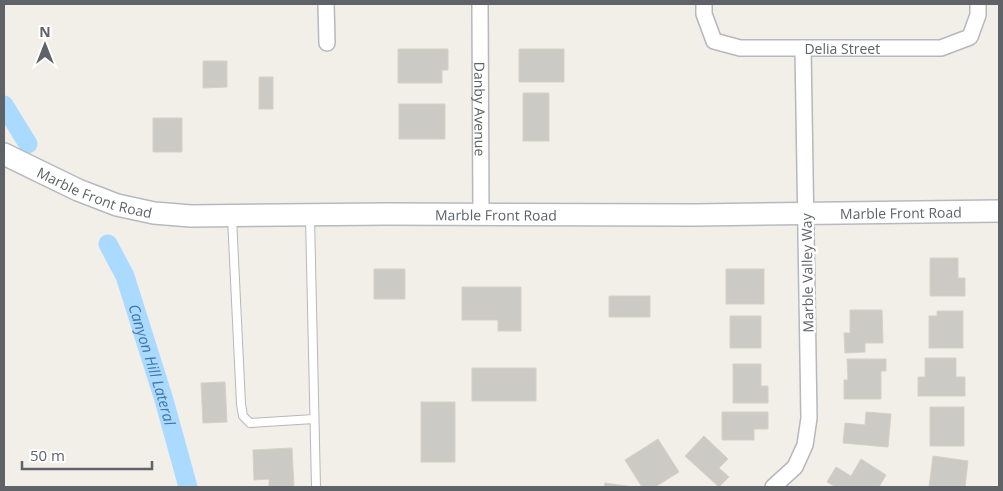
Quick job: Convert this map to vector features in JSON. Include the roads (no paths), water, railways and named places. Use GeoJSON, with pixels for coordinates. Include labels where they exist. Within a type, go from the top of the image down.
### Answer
{"type":"FeatureCollection","features":[{"type":"Feature","properties":{"kind":"street"},"geometry":{"type":"LineString","coordinates":[[326,4],[327,43]]}},
{"type":"Feature","properties":{"kind":"street","name":"Danby Avenue"},"geometry":{"type":"LineString","coordinates":[[480,4],[481,216]]}},
{"type":"Feature","properties":{"kind":"street","name":"Delia Street"},"geometry":{"type":"LineString","coordinates":[[704,4],[704,14],[714,42],[740,48],[941,48],[970,38],[978,15],[978,4]]}},
{"type":"Feature","properties":{"kind":"street","name":"Marble Valley Way"},"geometry":{"type":"LineString","coordinates":[[773,487],[795,467],[805,445],[809,418],[803,48]]}},
{"type":"Feature","properties":{"kind":"street","name":"Marble Front Road"},"geometry":{"type":"LineString","coordinates":[[4,154],[78,190],[117,205],[154,213],[191,216],[806,214],[999,211]]}},
{"type":"Feature","properties":{"kind":"lane"},"geometry":{"type":"LineString","coordinates":[[310,215],[316,487]]}},
{"type":"Feature","properties":{"kind":"lane"},"geometry":{"type":"LineString","coordinates":[[232,216],[241,404],[244,416],[250,423],[314,419]]}},
{"type":"Feature","properties":{"kind":"waterway","name":"Canyon Hill Lateral"},"geometry":{"type":"LineString","coordinates":[[4,105],[28,144]]}},
{"type":"Feature","properties":{"kind":"waterway","name":"Canyon Hill Lateral"},"geometry":{"type":"LineString","coordinates":[[108,244],[125,276],[164,400],[188,487]]}}]}
